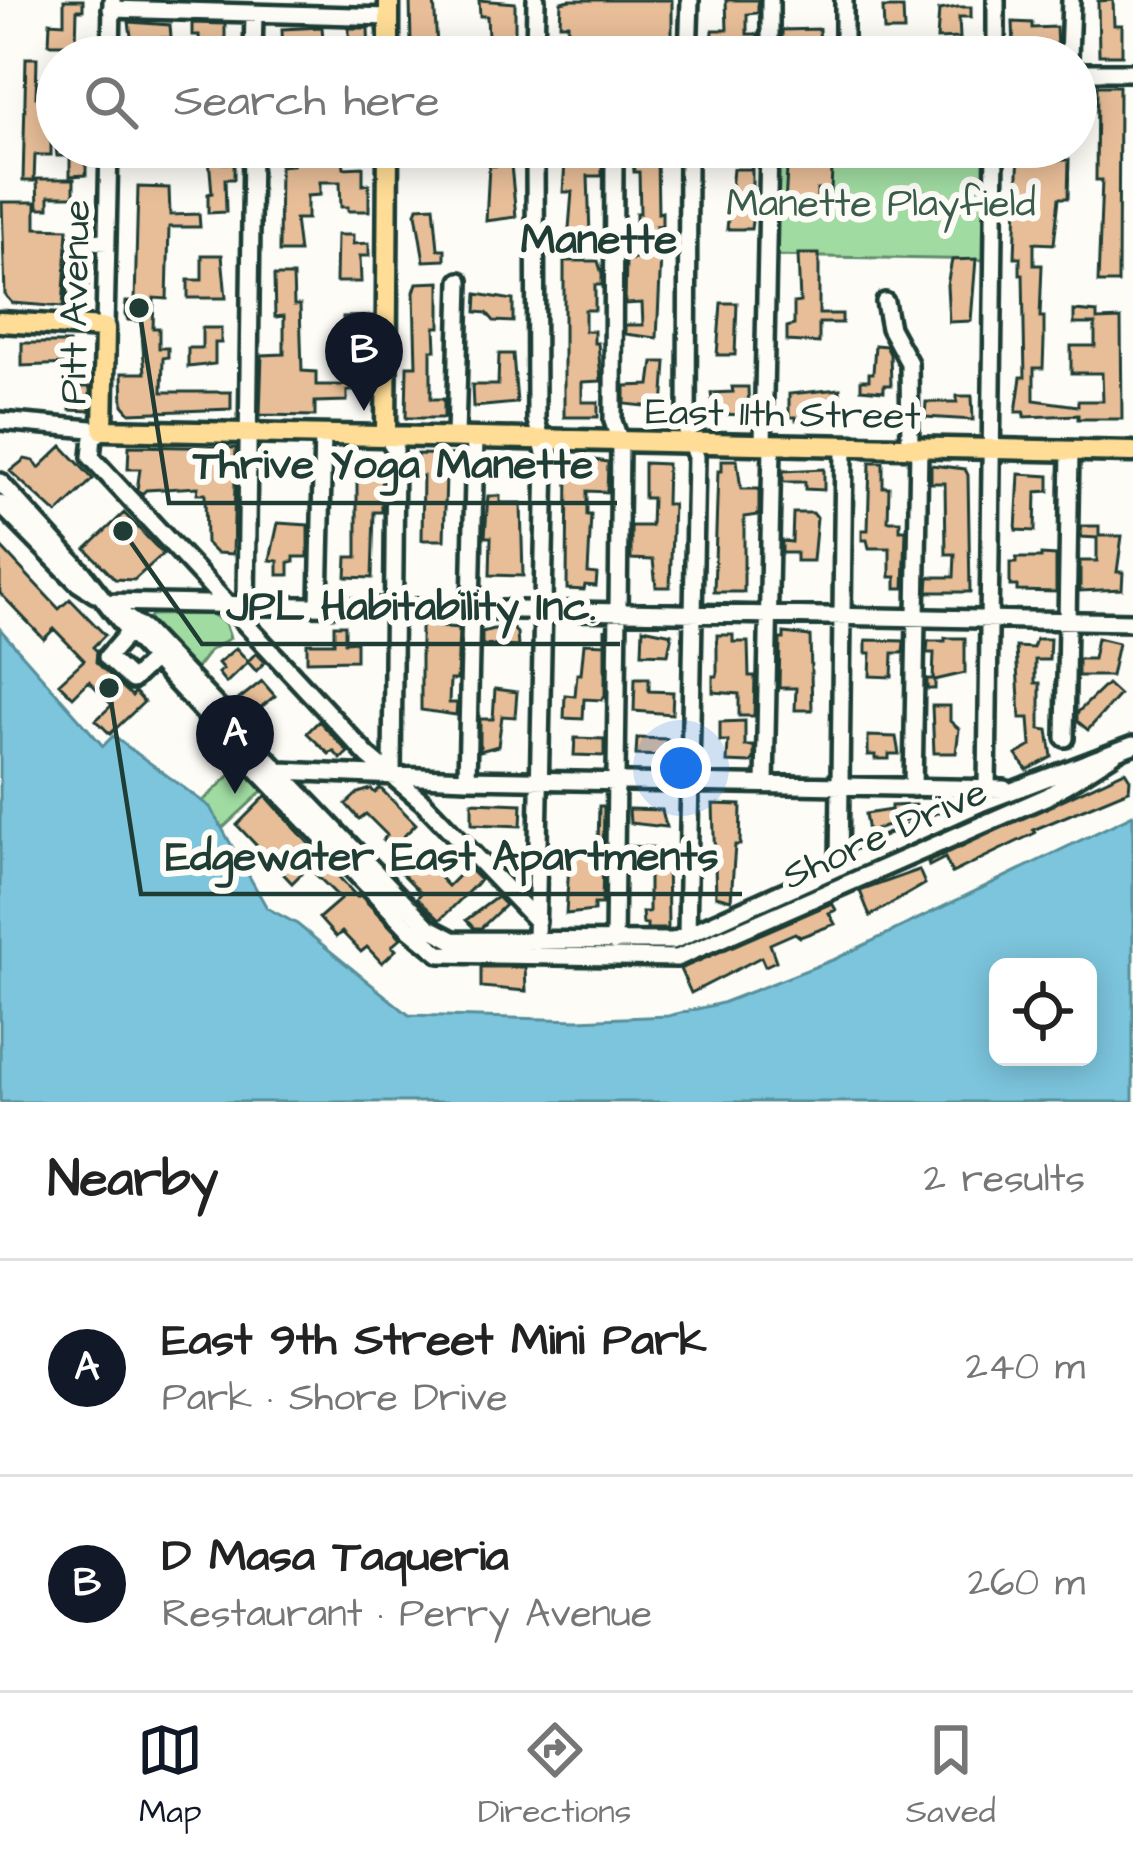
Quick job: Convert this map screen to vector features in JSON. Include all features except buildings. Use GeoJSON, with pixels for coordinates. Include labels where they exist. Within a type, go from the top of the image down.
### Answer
{"type":"FeatureCollection","features":[{"type":"Feature","properties":{"kind":"main road"},"geometry":{"type":"LineString","coordinates":[[386,435],[388,168]]}},
{"type":"Feature","properties":{"kind":"main road"},"geometry":{"type":"LineString","coordinates":[[2,324],[105,328]]}},
{"type":"Feature","properties":{"kind":"main road","name":"Pitt Avenue"},"geometry":{"type":"LineString","coordinates":[[103,430],[105,328]]}},
{"type":"Feature","properties":{"kind":"main road","name":"East 11th Street"},"geometry":{"type":"LineString","coordinates":[[103,430],[1133,452]]}},
{"type":"Feature","properties":{"kind":"street"},"geometry":{"type":"LineString","coordinates":[[535,36],[536,0]]}},
{"type":"Feature","properties":{"kind":"street"},"geometry":{"type":"LineString","coordinates":[[689,36],[690,0]]}},
{"type":"Feature","properties":{"kind":"street"},"geometry":{"type":"LineString","coordinates":[[770,0],[770,36]]}},
{"type":"Feature","properties":{"kind":"street"},"geometry":{"type":"LineString","coordinates":[[844,0],[844,36]]}},
{"type":"Feature","properties":{"kind":"street"},"geometry":{"type":"LineString","coordinates":[[996,0],[996,36]]}},
{"type":"Feature","properties":{"kind":"street"},"geometry":{"type":"LineString","coordinates":[[1070,36],[1071,0]]}},
{"type":"Feature","properties":{"kind":"street"},"geometry":{"type":"LineString","coordinates":[[111,36],[112,5],[254,13],[389,9]]}},
{"type":"Feature","properties":{"kind":"street"},"geometry":{"type":"LineString","coordinates":[[253,36],[254,13]]}},
{"type":"Feature","properties":{"kind":"street"},"geometry":{"type":"LineString","coordinates":[[1097,72],[1133,72]]}},
{"type":"Feature","properties":{"kind":"street","name":"Pitt Avenue"},"geometry":{"type":"LineString","coordinates":[[105,328],[109,168]]}},
{"type":"Feature","properties":{"kind":"street"},"geometry":{"type":"LineString","coordinates":[[246,602],[252,168]]}},
{"type":"Feature","properties":{"kind":"street"},"geometry":{"type":"LineString","coordinates":[[536,168],[536,421],[546,457],[536,941]]}},
{"type":"Feature","properties":{"kind":"street"},"geometry":{"type":"LineString","coordinates":[[614,168],[613,422],[620,442],[614,942]]}},
{"type":"Feature","properties":{"kind":"street"},"geometry":{"type":"LineString","coordinates":[[687,935],[696,457],[687,432],[688,168]]}},
{"type":"Feature","properties":{"kind":"street"},"geometry":{"type":"LineString","coordinates":[[765,784],[769,168]]}},
{"type":"Feature","properties":{"kind":"street"},"geometry":{"type":"LineString","coordinates":[[987,789],[995,168]]}},
{"type":"Feature","properties":{"kind":"street"},"geometry":{"type":"LineString","coordinates":[[74,326],[80,251],[90,241],[107,242]]}},
{"type":"Feature","properties":{"kind":"street"},"geometry":{"type":"LineString","coordinates":[[460,281],[466,437],[467,779]]}},
{"type":"Feature","properties":{"kind":"street"},"geometry":{"type":"LineString","coordinates":[[885,302],[890,328],[909,362],[915,447],[913,788]]}},
{"type":"Feature","properties":{"kind":"street","name":"East 11th Street"},"geometry":{"type":"LineString","coordinates":[[0,421],[103,430]]}},
{"type":"Feature","properties":{"kind":"street","name":"Pitt Avenue"},"geometry":{"type":"LineString","coordinates":[[103,430],[93,437],[91,457],[368,756],[422,801],[537,921]]}},
{"type":"Feature","properties":{"kind":"street"},"geometry":{"type":"LineString","coordinates":[[319,604],[323,434]]}},
{"type":"Feature","properties":{"kind":"street"},"geometry":{"type":"LineString","coordinates":[[386,435],[395,449],[392,776]]}},
{"type":"Feature","properties":{"kind":"street"},"geometry":{"type":"LineString","coordinates":[[839,867],[844,447]]}},
{"type":"Feature","properties":{"kind":"street"},"geometry":{"type":"LineString","coordinates":[[1065,738],[1070,451]]}},
{"type":"Feature","properties":{"kind":"street","name":"Shore Drive"},"geometry":{"type":"LineString","coordinates":[[0,482],[129,632],[408,928],[430,949],[449,955],[611,960],[681,957],[1048,796],[1114,754]]}},
{"type":"Feature","properties":{"kind":"street","name":"Shore Drive"},"geometry":{"type":"LineString","coordinates":[[0,504],[78,583],[143,629],[435,933],[453,940],[667,943],[1015,789],[1133,746]]}},
{"type":"Feature","properties":{"kind":"street"},"geometry":{"type":"LineString","coordinates":[[106,602],[1133,622]]}},
{"type":"Feature","properties":{"kind":"street"},"geometry":{"type":"LineString","coordinates":[[129,632],[107,657],[132,680],[154,659]]}},
{"type":"Feature","properties":{"kind":"street"},"geometry":{"type":"LineString","coordinates":[[281,772],[1015,789]]}},
{"type":"Feature","properties":{"kind":"green space","name":"Manette Playfield"},"geometry":{"type":"Polygon","coordinates":[[[769,168],[995,168],[993,260],[768,256],[769,168]]]}},
{"type":"Feature","properties":{"kind":"green space"},"geometry":{"type":"Polygon","coordinates":[[[212,614],[225,623],[230,638],[209,651],[195,670],[187,667],[148,619],[151,615],[212,614]]]}},
{"type":"Feature","properties":{"kind":"green space"},"geometry":{"type":"Polygon","coordinates":[[[247,759],[270,784],[223,828],[203,801],[247,759]]]}},
{"type":"Feature","properties":{"kind":"water"},"geometry":{"type":"Polygon","coordinates":[[[0,629],[103,746],[113,736],[210,807],[267,908],[297,924],[409,1015],[578,1020],[668,1016],[722,1003],[835,959],[1133,815],[1133,1102],[0,1102],[0,629]]]}},
{"type":"Feature","properties":{"kind":"place","name":"Thrive Yoga Manette"},"geometry":{"type":"Point","coordinates":[139,308]}},
{"type":"Feature","properties":{"kind":"place","name":"D Masa Taqueria"},"geometry":{"type":"Point","coordinates":[364,411]}},
{"type":"Feature","properties":{"kind":"place","name":"JPL Habitability Inc."},"geometry":{"type":"Point","coordinates":[123,531]}},
{"type":"Feature","properties":{"kind":"place","name":"Edgewater East Apartments"},"geometry":{"type":"Point","coordinates":[109,688]}},
{"type":"Feature","properties":{"kind":"place","name":"East 9th Street Mini Park"},"geometry":{"type":"Point","coordinates":[235,794]}},
{"type":"Feature","properties":{"kind":"district","name":"Manette"},"geometry":{"type":"Point","coordinates":[599,238]}}]}
